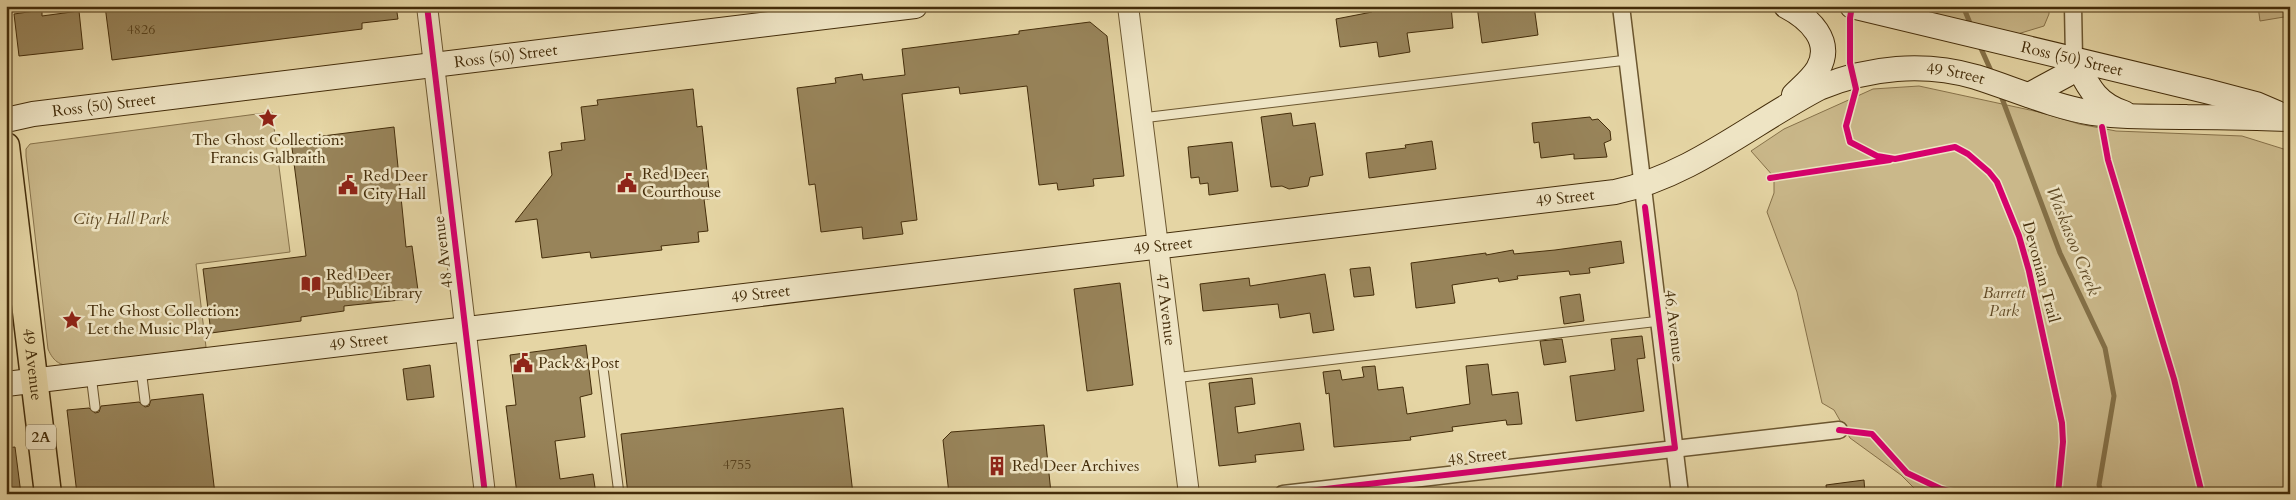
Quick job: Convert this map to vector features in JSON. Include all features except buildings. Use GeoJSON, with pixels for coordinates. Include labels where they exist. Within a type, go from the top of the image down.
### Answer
{"type":"FeatureCollection","features":[{"type":"Feature","properties":{"kind":"main road","name":"Ross (50) Street"},"geometry":{"type":"LineString","coordinates":[[6,120],[33,114],[434,65],[816,12],[915,6]]}},
{"type":"Feature","properties":{"kind":"main road"},"geometry":{"type":"LineString","coordinates":[[1778,110],[1813,76],[1823,53],[1820,37],[1810,22],[1786,6]]}},
{"type":"Feature","properties":{"kind":"main road","name":"Ross (50) Street"},"geometry":{"type":"LineString","coordinates":[[1852,6],[2256,104],[2290,118]]}},
{"type":"Feature","properties":{"kind":"main road"},"geometry":{"type":"LineString","coordinates":[[2030,95],[2066,75],[2070,71],[2074,59]]}},
{"type":"Feature","properties":{"kind":"main road"},"geometry":{"type":"LineString","coordinates":[[2074,59],[2094,94],[2103,104],[2138,116]]}},
{"type":"Feature","properties":{"kind":"main road","name":"49 Street"},"geometry":{"type":"LineString","coordinates":[[6,384],[141,366],[1615,192],[1642,185],[1686,167],[1778,110],[1837,81],[1874,71],[1910,68],[1974,76],[2030,95],[2091,112],[2138,116],[2290,118]]}},
{"type":"Feature","properties":{"kind":"main road","name":"49 Avenue"},"geometry":{"type":"LineString","coordinates":[[6,146],[18,270],[48,494]]}},
{"type":"Feature","properties":{"kind":"street","name":"48 Avenue"},"geometry":{"type":"LineString","coordinates":[[427,6],[485,494]]}},
{"type":"Feature","properties":{"kind":"street","name":"47 Avenue"},"geometry":{"type":"LineString","coordinates":[[1128,6],[1189,494]]}},
{"type":"Feature","properties":{"kind":"street","name":"46 Avenue"},"geometry":{"type":"LineString","coordinates":[[1621,6],[1680,494]]}},
{"type":"Feature","properties":{"kind":"street"},"geometry":{"type":"LineString","coordinates":[[2073,6],[2074,59]]}},
{"type":"Feature","properties":{"kind":"street","name":"48 Street"},"geometry":{"type":"LineString","coordinates":[[1283,494],[1839,430]]}},
{"type":"Feature","properties":{"kind":"lane"},"geometry":{"type":"LineString","coordinates":[[1142,118],[1627,60]]}},
{"type":"Feature","properties":{"kind":"lane"},"geometry":{"type":"LineString","coordinates":[[1174,378],[1660,321]]}},
{"type":"Feature","properties":{"kind":"lane"},"geometry":{"type":"LineString","coordinates":[[141,366],[144,401]]}},
{"type":"Feature","properties":{"kind":"lane"},"geometry":{"type":"LineString","coordinates":[[603,368],[619,494]]}},
{"type":"Feature","properties":{"kind":"lane"},"geometry":{"type":"LineString","coordinates":[[91,373],[95,407]]}},
{"type":"Feature","properties":{"kind":"green space"},"geometry":{"type":"Polygon","coordinates":[[[1901,6],[2049,6],[2049,14],[2044,26],[2011,36],[1901,6]]]}},
{"type":"Feature","properties":{"kind":"green space"},"geometry":{"type":"Polygon","coordinates":[[[2258,6],[2290,6],[2290,16],[2260,21],[2258,6]]]}},
{"type":"Feature","properties":{"kind":"green space","name":"Barrett Park"},"geometry":{"type":"Polygon","coordinates":[[[1919,86],[2116,131],[2242,136],[2290,151],[2290,494],[1920,494],[1901,475],[1850,438],[1834,410],[1822,403],[1797,292],[1767,212],[1774,193],[1774,177],[1751,151],[1784,129],[1873,89],[1919,86]]]}},
{"type":"Feature","properties":{"kind":"green space","name":"City Hall Park"},"geometry":{"type":"Polygon","coordinates":[[[272,112],[290,252],[196,264],[206,347],[76,366],[56,361],[48,349],[26,156],[26,149],[30,144],[272,112]]]}},
{"type":"Feature","properties":{"kind":"waterway","name":"Waskasoo Creek"},"geometry":{"type":"LineString","coordinates":[[1963,6],[1972,28]]}},
{"type":"Feature","properties":{"kind":"waterway","name":"Waskasoo Creek"},"geometry":{"type":"LineString","coordinates":[[1979,44],[1992,73]]}},
{"type":"Feature","properties":{"kind":"waterway","name":"Waskasoo Creek"},"geometry":{"type":"LineString","coordinates":[[2000,93],[2060,253],[2105,348],[2114,396],[2099,485],[2102,494]]}},
{"type":"Feature","properties":{"kind":"cycle path"},"geometry":{"type":"LineString","coordinates":[[427,6],[485,494]]}},
{"type":"Feature","properties":{"kind":"cycle path","name":"Devonian Trail"},"geometry":{"type":"LineString","coordinates":[[1852,6],[1850,18],[1850,63],[1856,89],[1846,126],[1850,142],[1877,156],[1895,159],[1955,147],[1968,154],[1989,172],[1997,182],[2019,236],[2029,271],[2062,423],[2063,442],[2058,494]]}},
{"type":"Feature","properties":{"kind":"cycle path"},"geometry":{"type":"LineString","coordinates":[[2102,127],[2108,160],[2174,379],[2202,494]]}},
{"type":"Feature","properties":{"kind":"cycle path"},"geometry":{"type":"LineString","coordinates":[[1770,178],[1890,160]]}},
{"type":"Feature","properties":{"kind":"cycle path"},"geometry":{"type":"LineString","coordinates":[[1283,494],[1675,448],[1645,207]]}},
{"type":"Feature","properties":{"kind":"cycle path"},"geometry":{"type":"LineString","coordinates":[[1839,430],[1872,434],[1907,473],[1941,489],[1959,494]]}},
{"type":"Feature","properties":{"kind":"place","name":"The Ghost Collection: Francis Galbraith"},"geometry":{"type":"Point","coordinates":[268,118]}},
{"type":"Feature","properties":{"kind":"place","name":"Red Deer Courthouse"},"geometry":{"type":"Point","coordinates":[627,183]}},
{"type":"Feature","properties":{"kind":"place","name":"Red Deer City Hall"},"geometry":{"type":"Point","coordinates":[348,185]}},
{"type":"Feature","properties":{"kind":"place","name":"Red Deer Public Library"},"geometry":{"type":"Point","coordinates":[311,284]}},
{"type":"Feature","properties":{"kind":"place","name":"The Ghost Collection: Let the Music Play"},"geometry":{"type":"Point","coordinates":[72,320]}},
{"type":"Feature","properties":{"kind":"place","name":"Pack & Post"},"geometry":{"type":"Point","coordinates":[523,363]}},
{"type":"Feature","properties":{"kind":"place","name":"Red Deer Archives"},"geometry":{"type":"Point","coordinates":[997,466]}}]}
